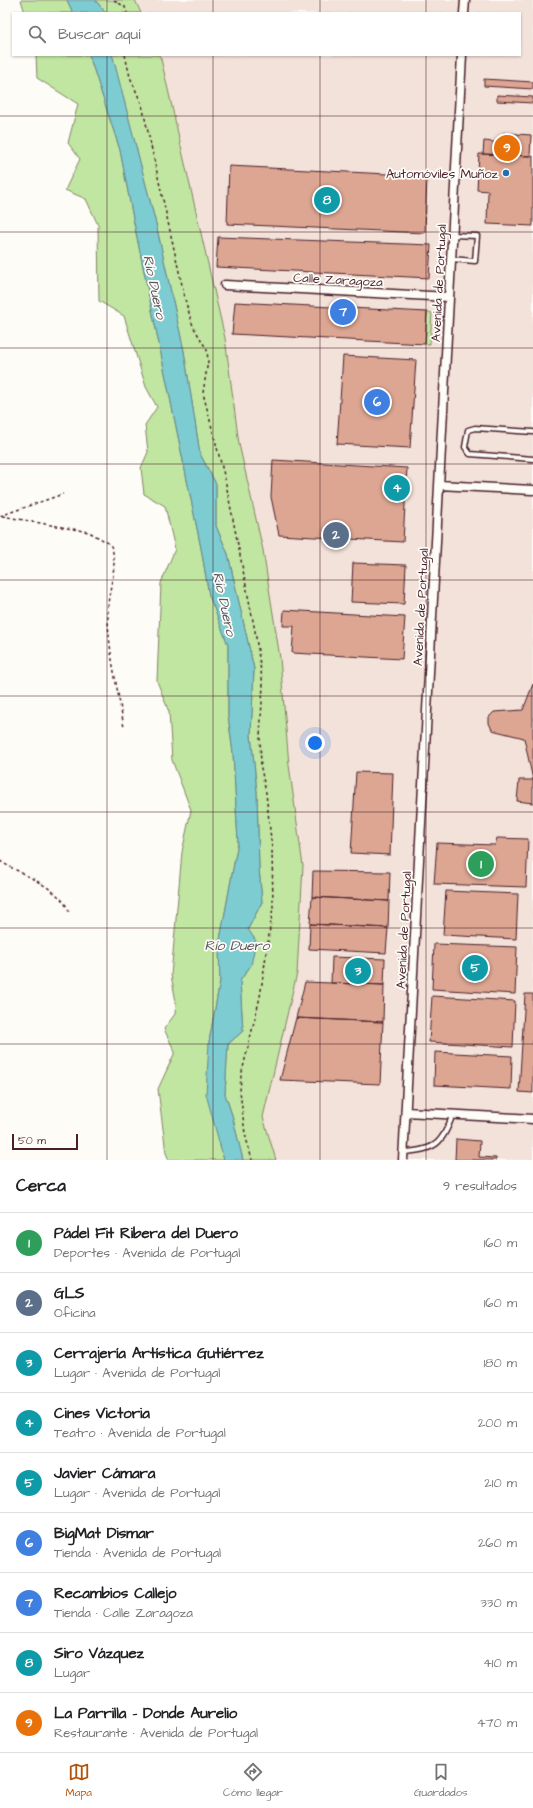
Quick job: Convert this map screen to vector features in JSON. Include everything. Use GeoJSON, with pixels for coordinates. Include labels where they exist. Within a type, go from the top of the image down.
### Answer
{"type":"FeatureCollection","features":[{"type":"Feature","properties":{"kind":"street"},"geometry":{"type":"LineString","coordinates":[[464,12],[465,0]]}},
{"type":"Feature","properties":{"kind":"street","name":"Avenida de Portugal"},"geometry":{"type":"LineString","coordinates":[[403,1156],[462,56]]}},
{"type":"Feature","properties":{"kind":"street","name":"Calle Zaragoza"},"geometry":{"type":"LineString","coordinates":[[225,285],[449,297]]}},
{"type":"Feature","properties":{"kind":"street"},"geometry":{"type":"LineString","coordinates":[[439,485],[533,490]]}},
{"type":"Feature","properties":{"kind":"street"},"geometry":{"type":"LineString","coordinates":[[406,1112],[533,1119]]}},
{"type":"Feature","properties":{"kind":"lane"},"geometry":{"type":"LineString","coordinates":[[451,259],[474,261],[477,236],[452,235]]}},
{"type":"Feature","properties":{"kind":"lane"},"geometry":{"type":"LineString","coordinates":[[533,432],[475,428],[468,430],[465,447],[470,454],[480,456],[533,459]]}},
{"type":"Feature","properties":{"kind":"lane"},"geometry":{"type":"LineString","coordinates":[[403,1156],[430,1148],[446,1133],[453,1114]]}},
{"type":"Feature","properties":{"kind":"path"},"geometry":{"type":"LineString","coordinates":[[114,0],[125,7],[127,12]]}},
{"type":"Feature","properties":{"kind":"path"},"geometry":{"type":"LineString","coordinates":[[125,56],[130,77],[142,105],[186,302],[193,326],[207,350],[208,360],[203,393],[225,479],[255,631],[263,685],[260,742],[261,768],[266,793],[272,849],[273,907],[260,997],[241,1076],[240,1091],[245,1134],[252,1160]]}},
{"type":"Feature","properties":{"kind":"path"},"geometry":{"type":"LineString","coordinates":[[1,516],[63,494]]}},
{"type":"Feature","properties":{"kind":"path"},"geometry":{"type":"LineString","coordinates":[[1,516],[89,532],[110,544],[113,550],[114,567],[108,596],[108,620],[115,680],[124,728]]}},
{"type":"Feature","properties":{"kind":"path"},"geometry":{"type":"LineString","coordinates":[[0,861],[55,894],[67,905],[69,912]]}},
{"type":"Feature","properties":{"kind":"shaded area"},"geometry":{"type":"Polygon","coordinates":[[[134,0],[533,0],[533,1160],[265,1160],[150,56],[521,56],[521,12],[139,12],[134,0]]]}},
{"type":"Feature","properties":{"kind":"green space"},"geometry":{"type":"Polygon","coordinates":[[[21,0],[67,0],[73,12],[25,12],[21,0]]]}},
{"type":"Feature","properties":{"kind":"green space"},"geometry":{"type":"Polygon","coordinates":[[[95,0],[135,0],[141,12],[105,12],[95,0]]]}},
{"type":"Feature","properties":{"kind":"green space"},"geometry":{"type":"Polygon","coordinates":[[[36,56],[89,56],[120,150],[201,548],[209,595],[228,644],[228,715],[233,753],[238,842],[219,945],[220,981],[209,1042],[220,1146],[224,1160],[169,1160],[166,1153],[158,1089],[175,1052],[164,1029],[175,1014],[176,1002],[171,975],[182,852],[191,810],[172,760],[169,712],[157,681],[161,583],[175,549],[165,506],[144,494],[141,468],[148,452],[145,425],[157,407],[146,387],[124,316],[99,301],[98,225],[86,199],[65,190],[80,159],[68,143],[78,104],[37,78],[36,56]]]}},
{"type":"Feature","properties":{"kind":"green space"},"geometry":{"type":"Polygon","coordinates":[[[112,56],[160,56],[161,59],[225,338],[239,444],[263,550],[280,658],[289,765],[303,866],[297,973],[263,1117],[276,1160],[243,1160],[232,1115],[225,1094],[228,1044],[243,1031],[240,981],[251,965],[248,929],[262,902],[259,868],[257,792],[251,735],[254,669],[228,554],[216,526],[216,484],[200,454],[184,351],[156,224],[112,56]]]}},
{"type":"Feature","properties":{"kind":"green space"},"geometry":{"type":"Polygon","coordinates":[[[427,312],[432,313],[430,344],[425,344],[427,312]]]}},
{"type":"Feature","properties":{"kind":"water"},"geometry":{"type":"Polygon","coordinates":[[[67,0],[95,0],[105,12],[73,12],[67,0]]]}},
{"type":"Feature","properties":{"kind":"water","name":"Río Duero"},"geometry":{"type":"Polygon","coordinates":[[[89,56],[113,57],[156,224],[184,351],[200,454],[216,484],[216,526],[228,554],[254,669],[251,735],[257,792],[259,868],[262,902],[248,929],[256,941],[251,965],[240,981],[243,1031],[228,1044],[225,1094],[232,1115],[243,1160],[224,1160],[206,1094],[209,1042],[220,981],[219,945],[238,842],[233,753],[228,715],[228,645],[209,595],[201,548],[120,150],[89,56]]]}},
{"type":"Feature","properties":{"kind":"building"},"geometry":{"type":"Polygon","coordinates":[[[484,79],[533,82],[533,89],[484,86],[484,79]]]}},
{"type":"Feature","properties":{"kind":"building"},"geometry":{"type":"Polygon","coordinates":[[[497,95],[533,97],[533,103],[497,101],[497,95]]]}},
{"type":"Feature","properties":{"kind":"building"},"geometry":{"type":"Polygon","coordinates":[[[503,133],[531,135],[530,156],[483,154],[484,141],[503,143],[503,133]]]}},
{"type":"Feature","properties":{"kind":"building","name":"Automóviles Muñoz"},"geometry":{"type":"Polygon","coordinates":[[[479,154],[533,156],[533,226],[487,224],[488,191],[477,190],[479,154]]]}},
{"type":"Feature","properties":{"kind":"building"},"geometry":{"type":"Polygon","coordinates":[[[229,166],[427,176],[425,233],[227,224],[229,166]]]}},
{"type":"Feature","properties":{"kind":"building"},"geometry":{"type":"Polygon","coordinates":[[[218,237],[431,245],[429,278],[216,267],[218,237]]]}},
{"type":"Feature","properties":{"kind":"building"},"geometry":{"type":"Polygon","coordinates":[[[235,302],[427,312],[425,344],[232,334],[235,302]]]}},
{"type":"Feature","properties":{"kind":"building"},"geometry":{"type":"Polygon","coordinates":[[[343,356],[416,360],[410,448],[337,444],[343,356]]]}},
{"type":"Feature","properties":{"kind":"building"},"geometry":{"type":"Polygon","coordinates":[[[273,460],[407,468],[403,542],[279,535],[271,497],[273,460]]]}},
{"type":"Feature","properties":{"kind":"building"},"geometry":{"type":"Polygon","coordinates":[[[353,563],[406,565],[404,604],[351,602],[353,563]]]}},
{"type":"Feature","properties":{"kind":"building"},"geometry":{"type":"Polygon","coordinates":[[[284,610],[405,617],[402,659],[292,653],[294,626],[283,626],[284,610]]]}},
{"type":"Feature","properties":{"kind":"building"},"geometry":{"type":"Polygon","coordinates":[[[533,684],[533,780],[524,738],[492,730],[489,723],[489,717],[494,712],[523,710],[533,684]]]}},
{"type":"Feature","properties":{"kind":"building"},"geometry":{"type":"Polygon","coordinates":[[[356,772],[393,773],[390,855],[351,853],[356,772]]]}},
{"type":"Feature","properties":{"kind":"building"},"geometry":{"type":"Polygon","coordinates":[[[519,780],[533,780],[533,803],[517,801],[519,780]]]}},
{"type":"Feature","properties":{"kind":"building"},"geometry":{"type":"Polygon","coordinates":[[[497,838],[528,839],[526,887],[434,884],[437,843],[495,845],[497,838]]]}},
{"type":"Feature","properties":{"kind":"building"},"geometry":{"type":"Polygon","coordinates":[[[313,871],[390,872],[389,901],[312,897],[313,871]]]}},
{"type":"Feature","properties":{"kind":"building"},"geometry":{"type":"Polygon","coordinates":[[[446,891],[518,894],[516,939],[443,935],[446,891]]]}},
{"type":"Feature","properties":{"kind":"building"},"geometry":{"type":"Polygon","coordinates":[[[312,897],[389,901],[388,928],[310,924],[312,897]]]}},
{"type":"Feature","properties":{"kind":"building"},"geometry":{"type":"Polygon","coordinates":[[[310,924],[388,928],[386,953],[309,949],[310,924]]]}},
{"type":"Feature","properties":{"kind":"building"},"geometry":{"type":"Polygon","coordinates":[[[434,944],[517,947],[515,994],[432,989],[434,944]]]}},
{"type":"Feature","properties":{"kind":"building"},"geometry":{"type":"Polygon","coordinates":[[[332,957],[385,959],[384,985],[331,983],[332,957]]]}},
{"type":"Feature","properties":{"kind":"building"},"geometry":{"type":"Polygon","coordinates":[[[305,982],[384,985],[383,1022],[296,1018],[305,982]]]}},
{"type":"Feature","properties":{"kind":"building"},"geometry":{"type":"Polygon","coordinates":[[[525,994],[533,994],[533,1093],[519,1092],[525,994]]]}},
{"type":"Feature","properties":{"kind":"building"},"geometry":{"type":"Polygon","coordinates":[[[432,996],[515,1001],[513,1047],[429,1042],[432,996]]]}},
{"type":"Feature","properties":{"kind":"building"},"geometry":{"type":"Polygon","coordinates":[[[296,1018],[383,1022],[380,1084],[280,1080],[296,1018]]]}},
{"type":"Feature","properties":{"kind":"building"},"geometry":{"type":"Polygon","coordinates":[[[435,1052],[512,1056],[511,1089],[434,1085],[435,1052]]]}},
{"type":"Feature","properties":{"kind":"building"},"geometry":{"type":"Polygon","coordinates":[[[456,1139],[480,1141],[479,1157],[496,1158],[496,1160],[455,1160],[456,1139]]]}},
{"type":"Feature","properties":{"kind":"place","name":"La Parrilla - Donde Aurelio"},"geometry":{"type":"Point","coordinates":[507,148]}},
{"type":"Feature","properties":{"kind":"place","name":"Automóviles Muñoz"},"geometry":{"type":"Point","coordinates":[506,173]}},
{"type":"Feature","properties":{"kind":"place","name":"Siro Vázquez"},"geometry":{"type":"Point","coordinates":[327,200]}},
{"type":"Feature","properties":{"kind":"place","name":"Recambios Callejo"},"geometry":{"type":"Point","coordinates":[343,312]}},
{"type":"Feature","properties":{"kind":"place","name":"BigMat Dismar"},"geometry":{"type":"Point","coordinates":[377,402]}},
{"type":"Feature","properties":{"kind":"place","name":"Cines Victoria"},"geometry":{"type":"Point","coordinates":[397,488]}},
{"type":"Feature","properties":{"kind":"place","name":"GLS"},"geometry":{"type":"Point","coordinates":[336,535]}},
{"type":"Feature","properties":{"kind":"place","name":"Pádel Fit Ribera del Duero"},"geometry":{"type":"Point","coordinates":[481,864]}},
{"type":"Feature","properties":{"kind":"place","name":"Javier Cámara"},"geometry":{"type":"Point","coordinates":[475,968]}},
{"type":"Feature","properties":{"kind":"place","name":"Cerrajería Artística Gutiérrez"},"geometry":{"type":"Point","coordinates":[358,971]}}]}
